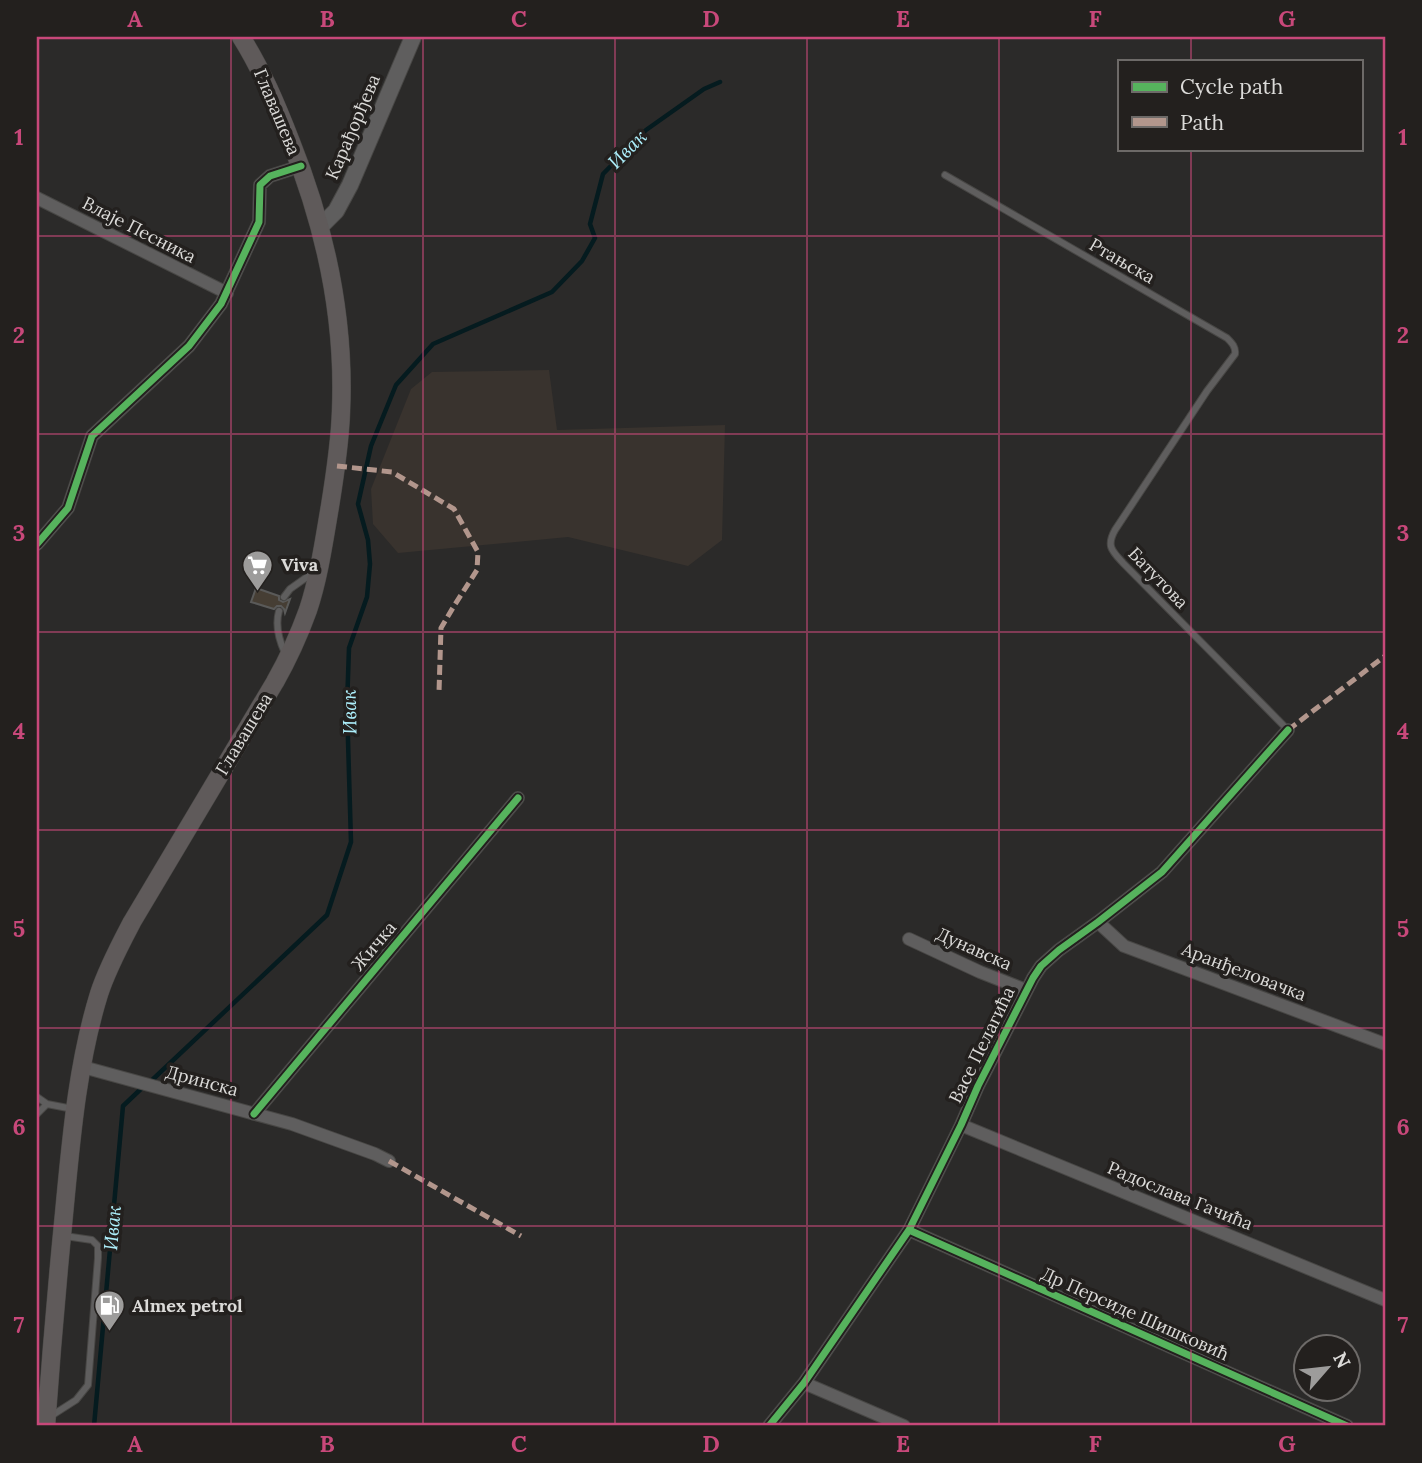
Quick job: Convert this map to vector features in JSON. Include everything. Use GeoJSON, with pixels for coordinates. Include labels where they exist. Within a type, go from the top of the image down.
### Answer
{"type":"FeatureCollection","features":[{"type":"Feature","properties":{"kind":"main road","name":"Главашева"},"geometry":{"type":"LineString","coordinates":[[46,1422],[75,1109],[87,1041],[99,994],[122,942],[146,898],[287,659],[309,607],[337,467],[342,396],[338,326],[320,227],[301,166],[272,97],[241,37]]}},
{"type":"Feature","properties":{"kind":"street","name":"Карађорђева"},"geometry":{"type":"LineString","coordinates":[[320,227],[336,211],[350,185],[413,37]]}},
{"type":"Feature","properties":{"kind":"street"},"geometry":{"type":"LineString","coordinates":[[37,544],[68,508],[92,436],[189,346],[221,304],[259,222],[260,185],[270,176],[301,166]]}},
{"type":"Feature","properties":{"kind":"street","name":"Влаје Песника"},"geometry":{"type":"LineString","coordinates":[[37,198],[226,293]]}},
{"type":"Feature","properties":{"kind":"street","name":"Васе Пелагића"},"geometry":{"type":"LineString","coordinates":[[768,1426],[804,1383],[909,1230],[1026,990],[1041,966],[1162,872],[1288,730]]}},
{"type":"Feature","properties":{"kind":"street","name":"Жичка"},"geometry":{"type":"LineString","coordinates":[[254,1114],[518,797]]}},
{"type":"Feature","properties":{"kind":"street","name":"Аранђеловачка"},"geometry":{"type":"LineString","coordinates":[[1098,922],[1124,946],[1385,1044]]}},
{"type":"Feature","properties":{"kind":"street","name":"Дунавска"},"geometry":{"type":"LineString","coordinates":[[909,939],[1026,990]]}},
{"type":"Feature","properties":{"kind":"street","name":"Дринска"},"geometry":{"type":"LineString","coordinates":[[83,1067],[292,1124],[389,1161]]}},
{"type":"Feature","properties":{"kind":"street","name":"Радослава Гачића"},"geometry":{"type":"LineString","coordinates":[[961,1125],[1385,1300]]}},
{"type":"Feature","properties":{"kind":"street","name":"Др Персиде Шишковић"},"geometry":{"type":"LineString","coordinates":[[909,1230],[1347,1426]]}},
{"type":"Feature","properties":{"kind":"street"},"geometry":{"type":"LineString","coordinates":[[804,1383],[904,1426]]}},
{"type":"Feature","properties":{"kind":"lane","name":"Ртањска"},"geometry":{"type":"LineString","coordinates":[[945,175],[1227,338],[1234,345],[1235,354],[1207,391]]}},
{"type":"Feature","properties":{"kind":"lane","name":"Батутова"},"geometry":{"type":"LineString","coordinates":[[1207,391],[1115,530],[1110,544],[1123,563],[1288,730]]}},
{"type":"Feature","properties":{"kind":"lane"},"geometry":{"type":"LineString","coordinates":[[284,597],[289,589],[318,569]]}},
{"type":"Feature","properties":{"kind":"lane"},"geometry":{"type":"LineString","coordinates":[[279,611],[277,623],[287,659]]}},
{"type":"Feature","properties":{"kind":"lane"},"geometry":{"type":"LineString","coordinates":[[37,1097],[47,1104],[75,1109]]}},
{"type":"Feature","properties":{"kind":"lane"},"geometry":{"type":"LineString","coordinates":[[37,1114],[47,1104]]}},
{"type":"Feature","properties":{"kind":"lane"},"geometry":{"type":"LineString","coordinates":[[46,1422],[76,1400],[88,1385],[97,1246],[92,1240],[62,1236]]}},
{"type":"Feature","properties":{"kind":"shaded area"},"geometry":{"type":"Polygon","coordinates":[[[549,370],[557,430],[725,425],[722,540],[688,566],[568,537],[398,553],[373,524],[371,489],[411,389],[432,372],[549,370]]]}},
{"type":"Feature","properties":{"kind":"building"},"geometry":{"type":"Polygon","coordinates":[[[256,588],[279,596],[279,600],[283,602],[290,599],[285,613],[281,606],[274,609],[251,602],[256,588]]]}},
{"type":"Feature","properties":{"kind":"waterway","name":"Ивак"},"geometry":{"type":"LineString","coordinates":[[150,1082],[327,915],[351,842],[347,706],[349,648],[367,597],[370,564],[368,540],[358,504],[371,446],[396,385],[433,344],[552,292],[582,261],[595,238],[590,224],[603,174],[646,130],[704,89],[720,82]]}},
{"type":"Feature","properties":{"kind":"waterway","name":"Ивак"},"geometry":{"type":"LineString","coordinates":[[94,1426],[123,1106],[143,1087]]}},
{"type":"Feature","properties":{"kind":"marked path"},"geometry":{"type":"LineString","coordinates":[[337,466],[392,472],[454,509],[478,552],[477,570],[441,628],[439,692]]}},
{"type":"Feature","properties":{"kind":"marked path"},"geometry":{"type":"LineString","coordinates":[[1288,730],[1385,656]]}},
{"type":"Feature","properties":{"kind":"marked path"},"geometry":{"type":"LineString","coordinates":[[389,1161],[521,1236]]}},
{"type":"Feature","properties":{"kind":"cycle path"},"geometry":{"type":"LineString","coordinates":[[37,544],[68,508],[92,436],[189,346],[221,304],[259,222],[260,185],[270,176],[301,166]]}},
{"type":"Feature","properties":{"kind":"cycle path"},"geometry":{"type":"LineString","coordinates":[[769,1426],[804,1383],[909,1230],[978,1086],[1041,966],[1162,872],[1288,730]]}},
{"type":"Feature","properties":{"kind":"cycle path"},"geometry":{"type":"LineString","coordinates":[[254,1114],[518,798]]}},
{"type":"Feature","properties":{"kind":"cycle path"},"geometry":{"type":"LineString","coordinates":[[909,1230],[1347,1426]]}},
{"type":"Feature","properties":{"kind":"place","name":"Viva"},"geometry":{"type":"Point","coordinates":[258,592]}},
{"type":"Feature","properties":{"kind":"place","name":"Almex petrol"},"geometry":{"type":"Point","coordinates":[109,1333]}}]}
